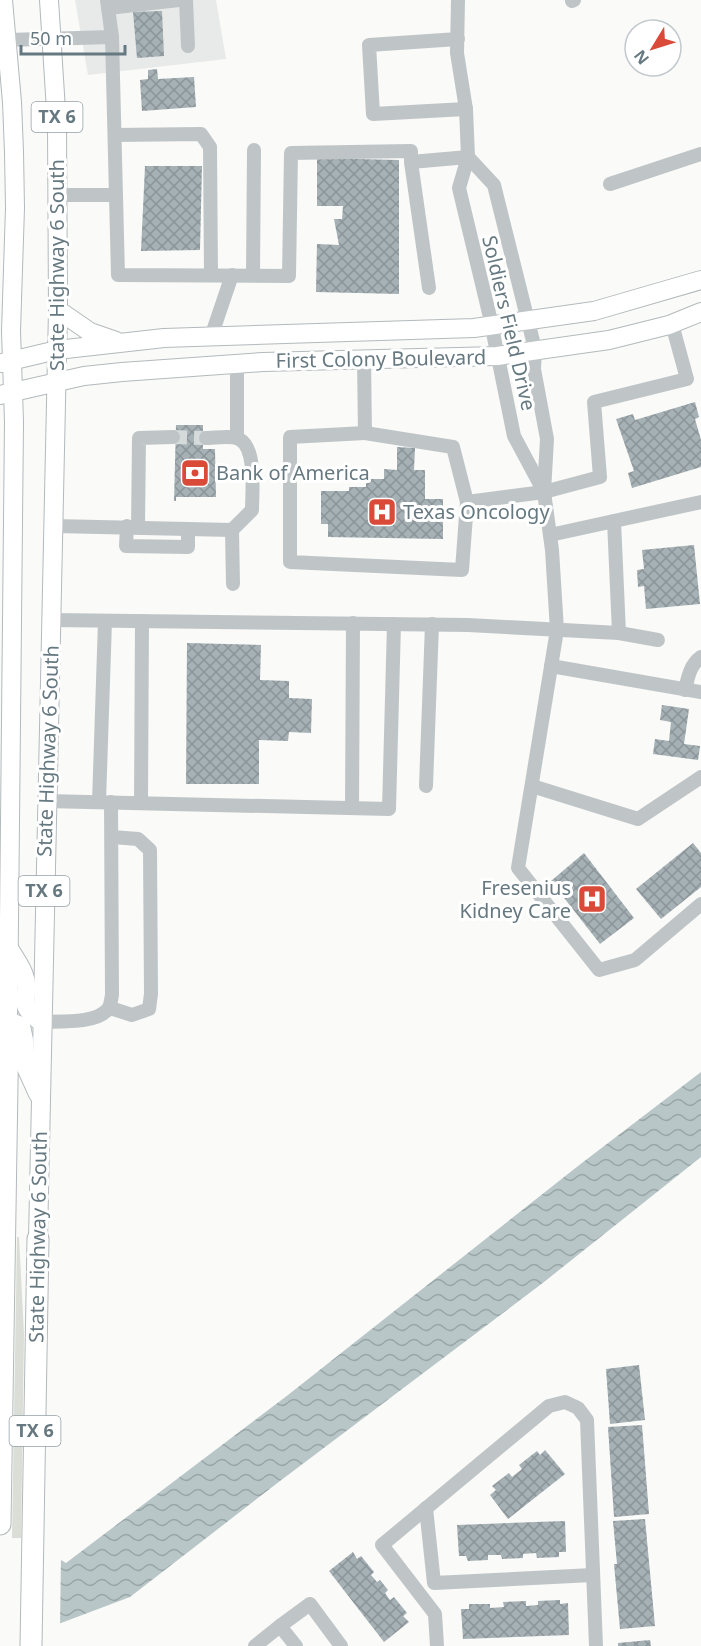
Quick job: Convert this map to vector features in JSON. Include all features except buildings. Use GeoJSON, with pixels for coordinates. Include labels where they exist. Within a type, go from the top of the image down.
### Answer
{"type":"FeatureCollection","features":[{"type":"Feature","properties":{"kind":"highway","name":"State Highway 6 South"},"geometry":{"type":"LineString","coordinates":[[0,1524],[4,1020]]}},
{"type":"Feature","properties":{"kind":"highway","name":"State Highway 6 South"},"geometry":{"type":"LineString","coordinates":[[31,1646],[38,1239]]}},
{"type":"Feature","properties":{"kind":"main road","name":"State Highway 6 South"},"geometry":{"type":"LineString","coordinates":[[3,0],[2,40],[14,152],[15,208],[6,362],[5,617],[9,948],[4,1020]]}},
{"type":"Feature","properties":{"kind":"main road","name":"State Highway 6 South"},"geometry":{"type":"LineString","coordinates":[[38,1239],[58,310],[55,73],[49,0]]}},
{"type":"Feature","properties":{"kind":"main road","name":"First Colony Boulevard"},"geometry":{"type":"LineString","coordinates":[[6,362],[57,350],[164,338],[304,332],[441,330],[491,326],[594,311],[701,280]]}},
{"type":"Feature","properties":{"kind":"main road"},"geometry":{"type":"LineString","coordinates":[[0,308],[12,286]]}},
{"type":"Feature","properties":{"kind":"main road"},"geometry":{"type":"LineString","coordinates":[[58,310],[90,332],[123,343]]}},
{"type":"Feature","properties":{"kind":"main road","name":"First Colony Boulevard"},"geometry":{"type":"LineString","coordinates":[[6,394],[84,376],[237,364],[497,356],[609,340],[672,324],[701,312]]}},
{"type":"Feature","properties":{"kind":"main road"},"geometry":{"type":"LineString","coordinates":[[9,948],[25,976],[25,1002],[28,1012],[41,1022]]}},
{"type":"Feature","properties":{"kind":"main road"},"geometry":{"type":"LineString","coordinates":[[4,1020],[21,1026],[24,1040],[24,1064],[40,1099]]}},
{"type":"Feature","properties":{"kind":"street"},"geometry":{"type":"LineString","coordinates":[[179,0],[107,4],[112,37],[118,275],[289,276],[291,153],[411,151],[429,288]]}},
{"type":"Feature","properties":{"kind":"street"},"geometry":{"type":"LineString","coordinates":[[186,0],[188,46]]}},
{"type":"Feature","properties":{"kind":"street","name":"Soldiers Field Drive"},"geometry":{"type":"LineString","coordinates":[[458,0],[457,53],[466,109],[468,157],[459,188],[514,435],[544,492]]}},
{"type":"Feature","properties":{"kind":"street"},"geometry":{"type":"LineString","coordinates":[[2,40],[112,37]]}},
{"type":"Feature","properties":{"kind":"street"},"geometry":{"type":"LineString","coordinates":[[458,39],[369,45],[373,114],[466,109]]}},
{"type":"Feature","properties":{"kind":"street"},"geometry":{"type":"LineString","coordinates":[[115,135],[201,134],[210,147],[212,274]]}},
{"type":"Feature","properties":{"kind":"street"},"geometry":{"type":"LineString","coordinates":[[253,275],[254,150]]}},
{"type":"Feature","properties":{"kind":"street"},"geometry":{"type":"LineString","coordinates":[[610,184],[701,154]]}},
{"type":"Feature","properties":{"kind":"street"},"geometry":{"type":"LineString","coordinates":[[411,162],[468,157]]}},
{"type":"Feature","properties":{"kind":"street","name":"Soldiers Field Drive"},"geometry":{"type":"LineString","coordinates":[[468,157],[494,185],[535,349],[534,369],[547,440],[544,492],[550,535],[556,630],[518,868],[598,970],[635,960],[701,904]]}},
{"type":"Feature","properties":{"kind":"street"},"geometry":{"type":"LineString","coordinates":[[58,195],[116,195]]}},
{"type":"Feature","properties":{"kind":"street"},"geometry":{"type":"LineString","coordinates":[[211,337],[232,275]]}},
{"type":"Feature","properties":{"kind":"street"},"geometry":{"type":"LineString","coordinates":[[466,502],[544,492],[600,477],[594,402],[687,379],[672,324]]}},
{"type":"Feature","properties":{"kind":"street"},"geometry":{"type":"LineString","coordinates":[[364,359],[365,434]]}},
{"type":"Feature","properties":{"kind":"street"},"geometry":{"type":"LineString","coordinates":[[237,364],[237,438]]}},
{"type":"Feature","properties":{"kind":"street"},"geometry":{"type":"LineString","coordinates":[[365,434],[453,447],[466,502],[462,570],[290,562],[290,437],[365,434]]}},
{"type":"Feature","properties":{"kind":"street"},"geometry":{"type":"LineString","coordinates":[[173,437],[139,438],[132,526],[126,546],[189,547],[188,529]]}},
{"type":"Feature","properties":{"kind":"street"},"geometry":{"type":"LineString","coordinates":[[206,438],[237,438],[247,446],[251,457],[252,510],[232,530],[233,584]]}},
{"type":"Feature","properties":{"kind":"street"},"geometry":{"type":"LineString","coordinates":[[550,535],[701,502]]}},
{"type":"Feature","properties":{"kind":"street"},"geometry":{"type":"LineString","coordinates":[[614,521],[620,633]]}},
{"type":"Feature","properties":{"kind":"street"},"geometry":{"type":"LineString","coordinates":[[54,526],[232,530]]}},
{"type":"Feature","properties":{"kind":"street"},"geometry":{"type":"LineString","coordinates":[[52,620],[432,624],[620,633],[658,639]]}},
{"type":"Feature","properties":{"kind":"street"},"geometry":{"type":"LineString","coordinates":[[41,1022],[88,1020],[100,1016],[110,1008],[112,995],[112,837],[105,802],[105,621]]}},
{"type":"Feature","properties":{"kind":"street"},"geometry":{"type":"LineString","coordinates":[[141,803],[142,621]]}},
{"type":"Feature","properties":{"kind":"street"},"geometry":{"type":"LineString","coordinates":[[352,808],[353,623]]}},
{"type":"Feature","properties":{"kind":"street"},"geometry":{"type":"LineString","coordinates":[[46,801],[389,809],[394,624]]}},
{"type":"Feature","properties":{"kind":"street"},"geometry":{"type":"LineString","coordinates":[[426,786],[432,624]]}},
{"type":"Feature","properties":{"kind":"street"},"geometry":{"type":"LineString","coordinates":[[685,690],[689,673],[695,661],[701,657]]}},
{"type":"Feature","properties":{"kind":"street"},"geometry":{"type":"LineString","coordinates":[[551,666],[701,692]]}},
{"type":"Feature","properties":{"kind":"street"},"geometry":{"type":"LineString","coordinates":[[532,786],[638,819],[701,777]]}},
{"type":"Feature","properties":{"kind":"street"},"geometry":{"type":"LineString","coordinates":[[110,1008],[132,1015],[149,1009],[151,994],[150,850],[138,839],[112,837]]}},
{"type":"Feature","properties":{"kind":"street"},"geometry":{"type":"LineString","coordinates":[[435,1614],[382,1545],[549,1406],[565,1402],[578,1407],[587,1420],[596,1646]]}},
{"type":"Feature","properties":{"kind":"street"},"geometry":{"type":"LineString","coordinates":[[426,1508],[434,1583],[436,1646]]}},
{"type":"Feature","properties":{"kind":"street"},"geometry":{"type":"LineString","coordinates":[[434,1583],[593,1575]]}},
{"type":"Feature","properties":{"kind":"street"},"geometry":{"type":"LineString","coordinates":[[255,1646],[310,1604],[341,1646]]}},
{"type":"Feature","properties":{"kind":"street"},"geometry":{"type":"LineString","coordinates":[[280,1626],[296,1646]]}},
{"type":"Feature","properties":{"kind":"shaded area"},"geometry":{"type":"Polygon","coordinates":[[[75,0],[216,0],[226,59],[88,75],[75,0]]]}},
{"type":"Feature","properties":{"kind":"shaded area"},"geometry":{"type":"Polygon","coordinates":[[[17,1237],[19,1237],[24,1334],[21,1538],[12,1538],[17,1237]]]}},
{"type":"Feature","properties":{"kind":"water"},"geometry":{"type":"Polygon","coordinates":[[[701,1072],[701,1157],[544,1282],[130,1597],[0,1646],[0,1585],[56,1557],[66,1563],[288,1395],[701,1072]]]}},
{"type":"Feature","properties":{"kind":"pier"},"geometry":{"type":"Polygon","coordinates":[[[47,1555],[61,1556],[60,1627],[37,1646],[0,1646],[0,1581],[47,1555]]]}},
{"type":"Feature","properties":{"kind":"tunnel"},"geometry":{"type":"LineString","coordinates":[[173,437],[206,438]]}},
{"type":"Feature","properties":{"kind":"place","name":"Bank of America"},"geometry":{"type":"Point","coordinates":[195,473]}},
{"type":"Feature","properties":{"kind":"place","name":"Texas Oncology"},"geometry":{"type":"Point","coordinates":[382,512]}},
{"type":"Feature","properties":{"kind":"place","name":"Fresenius Kidney Care"},"geometry":{"type":"Point","coordinates":[592,899]}}]}
